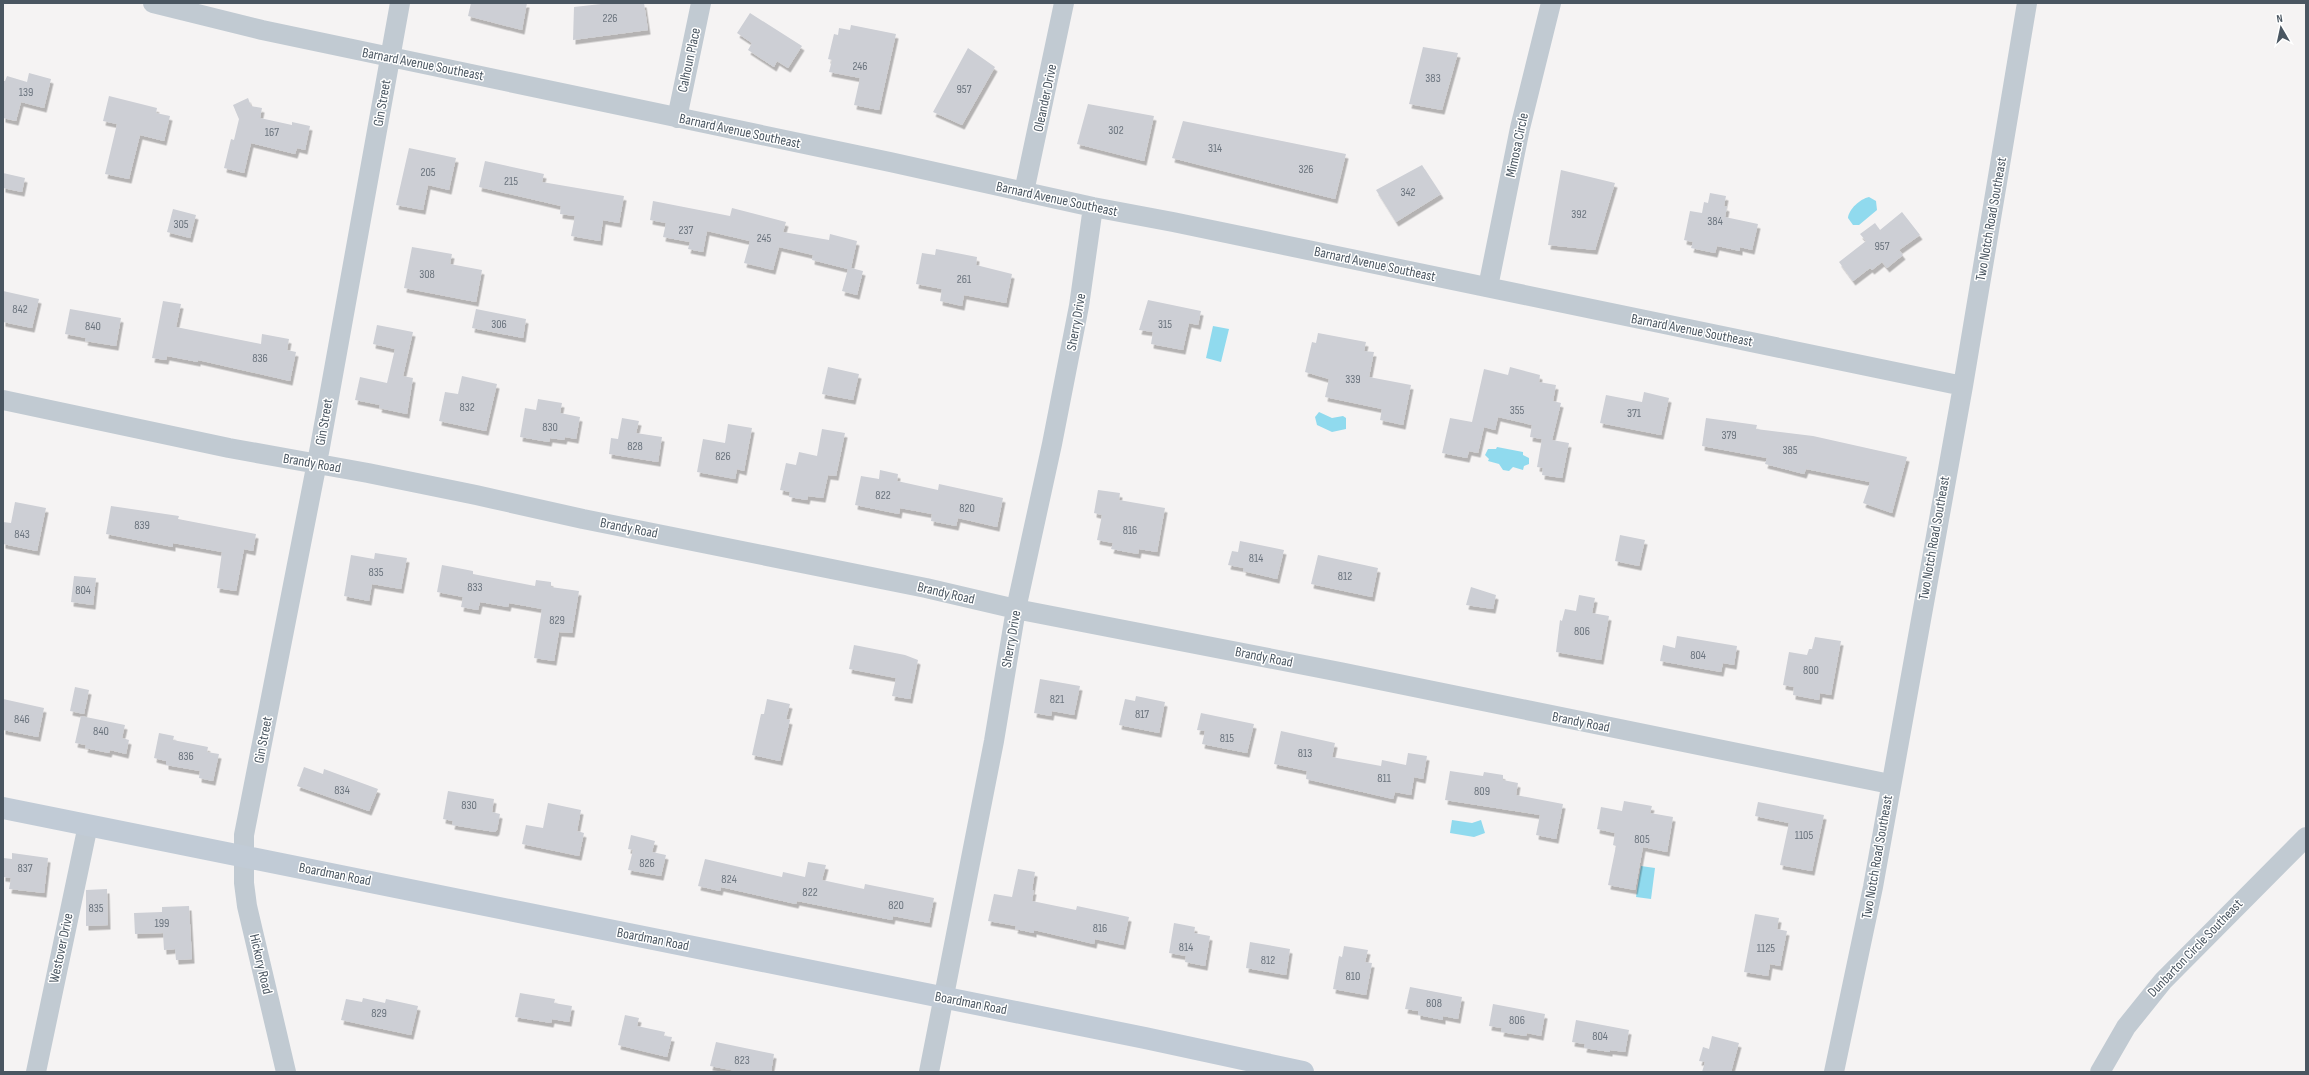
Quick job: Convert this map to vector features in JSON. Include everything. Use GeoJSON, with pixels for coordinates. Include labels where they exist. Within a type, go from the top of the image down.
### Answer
{"type":"FeatureCollection","features":[{"type":"Feature","properties":{"kind":"street","name":"Barnard Avenue Southeast"},"geometry":{"type":"LineString","coordinates":[[154,3],[262,30],[390,58],[890,162],[1093,207],[1173,222],[1963,386]]}},
{"type":"Feature","properties":{"kind":"street","name":"Gin Street"},"geometry":{"type":"LineString","coordinates":[[242,856],[247,811],[281,653],[400,3]]}},
{"type":"Feature","properties":{"kind":"street","name":"Calhoun Place"},"geometry":{"type":"LineString","coordinates":[[677,118],[701,3]]}},
{"type":"Feature","properties":{"kind":"street","name":"Oleander Drive"},"geometry":{"type":"LineString","coordinates":[[1024,192],[1064,3]]}},
{"type":"Feature","properties":{"kind":"street","name":"Mimosa Circle"},"geometry":{"type":"LineString","coordinates":[[1488,287],[1520,128],[1551,3]]}},
{"type":"Feature","properties":{"kind":"street","name":"Two Notch Road Southeast"},"geometry":{"type":"LineString","coordinates":[[1834,1072],[1872,887],[1963,386],[2027,3]]}},
{"type":"Feature","properties":{"kind":"street","name":"Sherry Drive"},"geometry":{"type":"LineString","coordinates":[[929,1072],[994,741],[1016,608],[1052,444],[1080,306],[1093,207]]}},
{"type":"Feature","properties":{"kind":"street","name":"Brandy Road"},"geometry":{"type":"LineString","coordinates":[[3,400],[229,448],[476,495],[584,519],[911,585],[1016,608],[1340,672],[1890,784]]}},
{"type":"Feature","properties":{"kind":"street","name":"Boardman Road"},"geometry":{"type":"LineString","coordinates":[[3,808],[88,824],[1302,1072]]}},
{"type":"Feature","properties":{"kind":"street","name":"Westover Drive"},"geometry":{"type":"LineString","coordinates":[[36,1072],[88,824]]}},
{"type":"Feature","properties":{"kind":"street","name":"Dunbarton Circle Southeast"},"geometry":{"type":"LineString","coordinates":[[2100,1072],[2126,1027],[2162,981],[2306,837]]}},
{"type":"Feature","properties":{"kind":"street","name":"Hickory Road"},"geometry":{"type":"LineString","coordinates":[[242,856],[247,906],[286,1072]]}},
{"type":"Feature","properties":{"kind":"water"},"geometry":{"type":"Polygon","coordinates":[[[1869,197],[1876,201],[1877,210],[1859,225],[1853,225],[1848,218],[1850,211],[1859,202],[1869,197]]]}},
{"type":"Feature","properties":{"kind":"water"},"geometry":{"type":"Polygon","coordinates":[[[1213,326],[1229,329],[1221,362],[1206,358],[1213,326]]]}},
{"type":"Feature","properties":{"kind":"water"},"geometry":{"type":"Polygon","coordinates":[[[1319,412],[1332,418],[1343,416],[1346,418],[1346,429],[1332,432],[1317,425],[1315,417],[1319,412]]]}},
{"type":"Feature","properties":{"kind":"water"},"geometry":{"type":"Polygon","coordinates":[[[1497,447],[1523,452],[1523,455],[1529,458],[1529,464],[1524,466],[1523,470],[1513,467],[1509,471],[1503,470],[1499,464],[1488,461],[1489,459],[1485,455],[1488,449],[1496,449],[1497,447]]]}},
{"type":"Feature","properties":{"kind":"water"},"geometry":{"type":"Polygon","coordinates":[[[1452,820],[1472,823],[1481,820],[1485,833],[1474,837],[1450,833],[1452,820]]]}},
{"type":"Feature","properties":{"kind":"water"},"geometry":{"type":"Polygon","coordinates":[[[1641,866],[1655,868],[1651,899],[1636,897],[1641,866]]]}},
{"type":"Feature","properties":{"kind":"building"},"geometry":{"type":"Polygon","coordinates":[[[471,3],[527,3],[522,30],[468,16],[471,3]]]}},
{"type":"Feature","properties":{"kind":"building"},"geometry":{"type":"Polygon","coordinates":[[[610,3],[644,3],[648,30],[573,40],[574,7],[610,3]]]}},
{"type":"Feature","properties":{"kind":"building"},"geometry":{"type":"Polygon","coordinates":[[[750,13],[802,46],[788,68],[777,61],[774,67],[748,50],[752,43],[737,33],[750,13]]]}},
{"type":"Feature","properties":{"kind":"building"},"geometry":{"type":"Polygon","coordinates":[[[851,25],[896,34],[879,110],[854,105],[860,78],[829,72],[832,60],[828,59],[834,34],[838,35],[839,28],[850,30],[851,25]]]}},
{"type":"Feature","properties":{"kind":"building"},"geometry":{"type":"Polygon","coordinates":[[[1423,47],[1458,53],[1442,110],[1409,104],[1423,47]]]}},
{"type":"Feature","properties":{"kind":"building"},"geometry":{"type":"Polygon","coordinates":[[[968,48],[995,67],[962,125],[933,112],[968,48]]]}},
{"type":"Feature","properties":{"kind":"building"},"geometry":{"type":"Polygon","coordinates":[[[29,73],[51,79],[44,108],[21,102],[16,121],[3,118],[3,81],[5,81],[7,76],[27,82],[29,73]]]}},
{"type":"Feature","properties":{"kind":"building"},"geometry":{"type":"Polygon","coordinates":[[[109,96],[157,108],[156,113],[170,116],[164,141],[140,135],[129,179],[105,174],[117,124],[103,121],[109,96]]]}},
{"type":"Feature","properties":{"kind":"building"},"geometry":{"type":"Polygon","coordinates":[[[248,98],[251,106],[262,108],[260,118],[292,125],[292,122],[310,126],[305,150],[297,148],[295,154],[251,143],[244,173],[224,168],[231,139],[234,140],[239,119],[233,105],[248,98]]]}},
{"type":"Feature","properties":{"kind":"building"},"geometry":{"type":"Polygon","coordinates":[[[1088,104],[1154,116],[1144,161],[1077,144],[1088,104]]]}},
{"type":"Feature","properties":{"kind":"building"},"geometry":{"type":"Polygon","coordinates":[[[1183,121],[1346,154],[1335,199],[1172,158],[1183,121]]]}},
{"type":"Feature","properties":{"kind":"building"},"geometry":{"type":"Polygon","coordinates":[[[409,148],[456,158],[449,190],[428,185],[423,210],[396,205],[409,148]]]}},
{"type":"Feature","properties":{"kind":"building"},"geometry":{"type":"Polygon","coordinates":[[[485,161],[544,174],[542,182],[624,196],[619,223],[603,220],[600,241],[571,236],[575,216],[560,214],[561,206],[479,187],[485,161]]]}},
{"type":"Feature","properties":{"kind":"building"},"geometry":{"type":"Polygon","coordinates":[[[1422,165],[1441,194],[1396,222],[1376,190],[1422,165]]]}},
{"type":"Feature","properties":{"kind":"building"},"geometry":{"type":"Polygon","coordinates":[[[1561,170],[1615,183],[1595,250],[1548,245],[1561,170]]]}},
{"type":"Feature","properties":{"kind":"building"},"geometry":{"type":"Polygon","coordinates":[[[3,173],[25,178],[22,192],[3,188],[3,173]]]}},
{"type":"Feature","properties":{"kind":"building"},"geometry":{"type":"Polygon","coordinates":[[[1710,193],[1726,196],[1724,206],[1727,207],[1725,217],[1758,224],[1752,250],[1740,247],[1740,251],[1717,246],[1715,253],[1691,248],[1693,242],[1684,240],[1690,211],[1702,213],[1704,202],[1708,203],[1710,193]]]}},
{"type":"Feature","properties":{"kind":"building"},"geometry":{"type":"Polygon","coordinates":[[[653,201],[730,216],[732,208],[786,222],[783,232],[829,240],[830,234],[857,241],[851,268],[863,271],[857,295],[842,291],[848,269],[812,260],[813,255],[779,247],[773,270],[744,263],[750,241],[707,231],[703,252],[688,249],[690,242],[663,237],[666,223],[650,220],[653,201]]]}},
{"type":"Feature","properties":{"kind":"building"},"geometry":{"type":"Polygon","coordinates":[[[173,209],[196,215],[190,238],[167,232],[173,209]]]}},
{"type":"Feature","properties":{"kind":"building"},"geometry":{"type":"Polygon","coordinates":[[[1902,212],[1920,235],[1899,250],[1903,255],[1887,268],[1882,262],[1872,270],[1870,268],[1853,281],[1839,262],[1866,241],[1860,234],[1875,223],[1880,230],[1902,212]]]}},
{"type":"Feature","properties":{"kind":"building"},"geometry":{"type":"Polygon","coordinates":[[[412,247],[452,254],[450,264],[482,270],[476,302],[404,288],[412,247]]]}},
{"type":"Feature","properties":{"kind":"building"},"geometry":{"type":"Polygon","coordinates":[[[936,249],[977,257],[976,265],[1012,274],[1006,303],[964,295],[962,306],[940,301],[942,289],[916,284],[922,253],[935,255],[936,249]]]}},
{"type":"Feature","properties":{"kind":"building"},"geometry":{"type":"Polygon","coordinates":[[[3,291],[39,299],[32,328],[3,322],[3,291]]]}},
{"type":"Feature","properties":{"kind":"building"},"geometry":{"type":"Polygon","coordinates":[[[1148,300],[1201,311],[1198,325],[1189,323],[1183,350],[1151,344],[1153,332],[1139,330],[1148,300]]]}},
{"type":"Feature","properties":{"kind":"building"},"geometry":{"type":"Polygon","coordinates":[[[163,301],[181,304],[176,327],[261,344],[262,334],[289,339],[287,350],[296,352],[290,381],[198,360],[198,362],[167,356],[166,360],[152,358],[163,301]]]}},
{"type":"Feature","properties":{"kind":"building"},"geometry":{"type":"Polygon","coordinates":[[[70,309],[121,318],[116,346],[85,341],[86,338],[65,334],[70,309]]]}},
{"type":"Feature","properties":{"kind":"building"},"geometry":{"type":"Polygon","coordinates":[[[476,309],[526,319],[523,338],[472,328],[476,309]]]}},
{"type":"Feature","properties":{"kind":"building"},"geometry":{"type":"Polygon","coordinates":[[[377,325],[413,332],[403,376],[413,378],[407,414],[379,408],[380,405],[355,400],[360,377],[387,383],[395,349],[373,344],[377,325]]]}},
{"type":"Feature","properties":{"kind":"building"},"geometry":{"type":"Polygon","coordinates":[[[1318,333],[1366,342],[1364,351],[1374,352],[1369,377],[1411,385],[1403,425],[1380,420],[1382,409],[1325,397],[1329,379],[1305,372],[1312,342],[1316,343],[1318,333]]]}},
{"type":"Feature","properties":{"kind":"building"},"geometry":{"type":"Polygon","coordinates":[[[828,367],[859,374],[853,400],[822,394],[828,367]]]}},
{"type":"Feature","properties":{"kind":"building"},"geometry":{"type":"Polygon","coordinates":[[[1510,367],[1540,375],[1539,382],[1556,385],[1553,401],[1561,403],[1552,440],[1569,443],[1562,478],[1542,475],[1543,468],[1537,467],[1542,439],[1530,437],[1532,425],[1498,417],[1495,430],[1484,427],[1478,453],[1469,451],[1467,458],[1442,453],[1450,418],[1472,422],[1484,369],[1508,375],[1510,367]]]}},
{"type":"Feature","properties":{"kind":"building"},"geometry":{"type":"Polygon","coordinates":[[[462,376],[497,384],[486,431],[439,421],[445,392],[458,394],[462,376]]]}},
{"type":"Feature","properties":{"kind":"building"},"geometry":{"type":"Polygon","coordinates":[[[1644,392],[1669,398],[1661,435],[1600,423],[1606,395],[1642,402],[1644,392]]]}},
{"type":"Feature","properties":{"kind":"building"},"geometry":{"type":"Polygon","coordinates":[[[538,399],[562,403],[560,413],[580,417],[576,439],[565,437],[564,440],[550,438],[549,442],[520,437],[525,408],[536,410],[538,399]]]}},
{"type":"Feature","properties":{"kind":"building"},"geometry":{"type":"Polygon","coordinates":[[[622,418],[639,421],[636,433],[662,437],[658,462],[609,454],[611,438],[618,439],[622,418]]]}},
{"type":"Feature","properties":{"kind":"building"},"geometry":{"type":"Polygon","coordinates":[[[1706,418],[1757,425],[1756,429],[1813,436],[1907,457],[1892,513],[1863,503],[1870,482],[1806,469],[1804,474],[1765,464],[1767,458],[1702,446],[1706,418]]]}},
{"type":"Feature","properties":{"kind":"building"},"geometry":{"type":"Polygon","coordinates":[[[728,424],[752,428],[744,471],[737,469],[735,479],[697,472],[703,439],[725,443],[728,424]]]}},
{"type":"Feature","properties":{"kind":"building"},"geometry":{"type":"Polygon","coordinates":[[[822,429],[845,433],[836,476],[828,475],[823,498],[808,496],[807,500],[789,497],[790,492],[780,490],[786,463],[796,465],[799,452],[817,456],[822,429]]]}},
{"type":"Feature","properties":{"kind":"building"},"geometry":{"type":"Polygon","coordinates":[[[880,470],[898,474],[897,481],[938,490],[939,484],[1003,498],[997,527],[958,518],[956,526],[931,521],[932,514],[900,508],[899,514],[855,505],[861,476],[879,479],[880,470]]]}},
{"type":"Feature","properties":{"kind":"building"},"geometry":{"type":"Polygon","coordinates":[[[1098,490],[1120,493],[1119,500],[1165,508],[1157,552],[1139,549],[1138,554],[1111,549],[1113,543],[1097,540],[1102,515],[1094,513],[1098,490]]]}},
{"type":"Feature","properties":{"kind":"building"},"geometry":{"type":"Polygon","coordinates":[[[15,502],[46,508],[37,551],[3,544],[3,522],[11,523],[15,502]]]}},
{"type":"Feature","properties":{"kind":"building"},"geometry":{"type":"Polygon","coordinates":[[[111,506],[179,516],[178,519],[256,534],[253,551],[244,549],[236,591],[217,588],[222,552],[173,543],[173,547],[106,534],[111,506]]]}},
{"type":"Feature","properties":{"kind":"building"},"geometry":{"type":"Polygon","coordinates":[[[1620,535],[1645,540],[1639,566],[1615,561],[1620,535]]]}},
{"type":"Feature","properties":{"kind":"building"},"geometry":{"type":"Polygon","coordinates":[[[1240,541],[1284,550],[1277,579],[1243,571],[1244,568],[1228,565],[1232,551],[1238,552],[1240,541]]]}},
{"type":"Feature","properties":{"kind":"building"},"geometry":{"type":"Polygon","coordinates":[[[375,553],[407,558],[401,589],[372,584],[369,601],[344,596],[351,555],[374,559],[375,553]]]}},
{"type":"Feature","properties":{"kind":"building"},"geometry":{"type":"Polygon","coordinates":[[[1318,555],[1378,568],[1372,597],[1311,584],[1318,555]]]}},
{"type":"Feature","properties":{"kind":"building"},"geometry":{"type":"Polygon","coordinates":[[[442,565],[473,571],[473,574],[535,586],[536,580],[551,582],[551,587],[579,591],[572,633],[559,632],[554,661],[534,658],[542,609],[509,603],[508,607],[480,602],[478,610],[461,607],[463,597],[437,592],[442,565]]]}},
{"type":"Feature","properties":{"kind":"building"},"geometry":{"type":"Polygon","coordinates":[[[74,576],[96,578],[93,605],[71,602],[74,576]]]}},
{"type":"Feature","properties":{"kind":"building"},"geometry":{"type":"Polygon","coordinates":[[[1471,587],[1496,595],[1493,609],[1466,605],[1471,587]]]}},
{"type":"Feature","properties":{"kind":"building"},"geometry":{"type":"Polygon","coordinates":[[[1579,595],[1595,598],[1592,613],[1609,616],[1601,660],[1556,652],[1560,620],[1562,621],[1565,609],[1576,611],[1579,595]]]}},
{"type":"Feature","properties":{"kind":"building"},"geometry":{"type":"Polygon","coordinates":[[[1677,636],[1737,646],[1734,665],[1723,663],[1721,672],[1660,661],[1663,645],[1675,648],[1677,636]]]}},
{"type":"Feature","properties":{"kind":"building"},"geometry":{"type":"Polygon","coordinates":[[[1815,637],[1841,641],[1831,695],[1820,693],[1819,700],[1793,695],[1794,687],[1783,685],[1789,652],[1807,655],[1809,649],[1812,649],[1815,637]]]}},
{"type":"Feature","properties":{"kind":"building"},"geometry":{"type":"Polygon","coordinates":[[[854,645],[905,655],[918,660],[910,699],[892,696],[896,678],[849,669],[854,645]]]}},
{"type":"Feature","properties":{"kind":"building"},"geometry":{"type":"Polygon","coordinates":[[[1040,679],[1080,686],[1074,715],[1052,711],[1051,716],[1034,713],[1040,679]]]}},
{"type":"Feature","properties":{"kind":"building"},"geometry":{"type":"Polygon","coordinates":[[[75,687],[89,690],[84,714],[70,711],[75,687]]]}},
{"type":"Feature","properties":{"kind":"building"},"geometry":{"type":"Polygon","coordinates":[[[1136,696],[1165,702],[1159,733],[1119,725],[1125,699],[1135,701],[1136,696]]]}},
{"type":"Feature","properties":{"kind":"building"},"geometry":{"type":"Polygon","coordinates":[[[3,699],[44,708],[38,737],[3,730],[3,699]]]}},
{"type":"Feature","properties":{"kind":"building"},"geometry":{"type":"Polygon","coordinates":[[[767,699],[790,704],[786,719],[790,720],[780,761],[752,755],[761,714],[764,714],[767,699]]]}},
{"type":"Feature","properties":{"kind":"building"},"geometry":{"type":"Polygon","coordinates":[[[1201,713],[1254,724],[1247,753],[1202,744],[1205,731],[1197,730],[1201,713]]]}},
{"type":"Feature","properties":{"kind":"building"},"geometry":{"type":"Polygon","coordinates":[[[81,716],[125,725],[122,738],[129,740],[126,754],[110,750],[109,753],[85,748],[86,745],[75,743],[81,716]]]}},
{"type":"Feature","properties":{"kind":"building"},"geometry":{"type":"Polygon","coordinates":[[[1281,731],[1335,743],[1332,757],[1381,766],[1382,760],[1406,765],[1408,753],[1427,756],[1423,779],[1414,777],[1411,795],[1395,792],[1393,799],[1306,779],[1307,771],[1274,764],[1281,731]]]}},
{"type":"Feature","properties":{"kind":"building"},"geometry":{"type":"Polygon","coordinates":[[[159,733],[174,736],[173,740],[208,747],[207,752],[219,754],[213,781],[199,778],[200,771],[166,765],[166,761],[154,758],[159,733]]]}},
{"type":"Feature","properties":{"kind":"building"},"geometry":{"type":"Polygon","coordinates":[[[304,767],[323,774],[324,769],[378,789],[369,811],[297,786],[304,767]]]}},
{"type":"Feature","properties":{"kind":"building"},"geometry":{"type":"Polygon","coordinates":[[[1450,771],[1483,776],[1484,772],[1503,775],[1503,780],[1518,783],[1516,795],[1563,804],[1556,839],[1536,835],[1540,815],[1445,800],[1450,771]]]}},
{"type":"Feature","properties":{"kind":"building"},"geometry":{"type":"Polygon","coordinates":[[[448,791],[494,799],[492,812],[500,814],[497,830],[495,832],[452,825],[453,821],[443,819],[448,791]]]}},
{"type":"Feature","properties":{"kind":"building"},"geometry":{"type":"Polygon","coordinates":[[[1624,801],[1652,806],[1650,813],[1673,817],[1667,852],[1643,847],[1635,890],[1608,885],[1616,846],[1613,845],[1615,833],[1597,829],[1601,807],[1622,811],[1624,801]]]}},
{"type":"Feature","properties":{"kind":"building"},"geometry":{"type":"Polygon","coordinates":[[[1758,802],[1824,815],[1812,871],[1780,865],[1789,823],[1755,816],[1758,802]]]}},
{"type":"Feature","properties":{"kind":"building"},"geometry":{"type":"Polygon","coordinates":[[[548,803],[581,810],[577,831],[584,833],[579,856],[522,844],[526,825],[543,828],[548,803]]]}},
{"type":"Feature","properties":{"kind":"building"},"geometry":{"type":"Polygon","coordinates":[[[631,835],[655,841],[652,852],[666,855],[661,876],[628,870],[633,850],[628,849],[631,835]]]}},
{"type":"Feature","properties":{"kind":"building"},"geometry":{"type":"Polygon","coordinates":[[[12,853],[48,858],[44,893],[9,889],[11,878],[3,877],[3,858],[12,859],[12,853]]]}},
{"type":"Feature","properties":{"kind":"building"},"geometry":{"type":"Polygon","coordinates":[[[705,859],[782,877],[783,872],[805,877],[808,862],[826,865],[822,880],[864,889],[865,884],[934,898],[929,923],[893,916],[892,920],[797,901],[796,904],[721,887],[720,891],[698,886],[705,859]]]}},
{"type":"Feature","properties":{"kind":"building"},"geometry":{"type":"Polygon","coordinates":[[[1018,869],[1035,872],[1032,901],[1076,910],[1077,906],[1129,917],[1123,945],[1095,939],[1094,944],[1034,930],[1034,933],[1015,929],[1016,926],[988,921],[994,894],[1012,897],[1018,869]]]}},
{"type":"Feature","properties":{"kind":"building"},"geometry":{"type":"Polygon","coordinates":[[[107,889],[108,925],[86,926],[86,890],[107,889]]]}},
{"type":"Feature","properties":{"kind":"building"},"geometry":{"type":"Polygon","coordinates":[[[189,906],[192,959],[176,960],[175,949],[164,950],[163,933],[135,934],[134,913],[162,912],[162,907],[189,906]]]}},
{"type":"Feature","properties":{"kind":"building"},"geometry":{"type":"Polygon","coordinates":[[[1755,914],[1779,918],[1777,929],[1787,931],[1780,966],[1770,964],[1768,976],[1744,972],[1755,914]]]}},
{"type":"Feature","properties":{"kind":"building"},"geometry":{"type":"Polygon","coordinates":[[[1174,923],[1195,927],[1194,933],[1210,936],[1205,966],[1185,962],[1186,956],[1169,953],[1174,923]]]}},
{"type":"Feature","properties":{"kind":"building"},"geometry":{"type":"Polygon","coordinates":[[[1250,942],[1290,949],[1286,975],[1246,968],[1250,942]]]}},
{"type":"Feature","properties":{"kind":"building"},"geometry":{"type":"Polygon","coordinates":[[[1344,946],[1368,950],[1365,962],[1372,963],[1366,995],[1333,989],[1339,956],[1342,957],[1344,946]]]}},
{"type":"Feature","properties":{"kind":"building"},"geometry":{"type":"Polygon","coordinates":[[[1410,987],[1462,997],[1458,1019],[1443,1016],[1443,1020],[1418,1015],[1418,1011],[1405,1009],[1410,987]]]}},
{"type":"Feature","properties":{"kind":"building"},"geometry":{"type":"Polygon","coordinates":[[[520,993],[555,999],[554,1003],[572,1006],[569,1022],[552,1019],[551,1023],[515,1017],[520,993]]]}},
{"type":"Feature","properties":{"kind":"building"},"geometry":{"type":"Polygon","coordinates":[[[363,998],[385,1003],[386,999],[418,1006],[411,1035],[341,1020],[346,999],[362,1002],[363,998]]]}},
{"type":"Feature","properties":{"kind":"building"},"geometry":{"type":"Polygon","coordinates":[[[1493,1004],[1545,1014],[1541,1036],[1527,1033],[1526,1036],[1501,1032],[1502,1028],[1489,1026],[1493,1004]]]}},
{"type":"Feature","properties":{"kind":"building"},"geometry":{"type":"Polygon","coordinates":[[[625,1015],[639,1018],[637,1026],[665,1032],[664,1036],[672,1037],[667,1057],[618,1045],[625,1015]]]}},
{"type":"Feature","properties":{"kind":"building"},"geometry":{"type":"Polygon","coordinates":[[[1576,1020],[1629,1030],[1625,1052],[1610,1050],[1610,1052],[1584,1048],[1585,1044],[1572,1042],[1576,1020]]]}},
{"type":"Feature","properties":{"kind":"building"},"geometry":{"type":"Polygon","coordinates":[[[1712,1036],[1739,1043],[1731,1072],[1702,1072],[1705,1062],[1699,1061],[1703,1047],[1709,1049],[1712,1036]]]}},
{"type":"Feature","properties":{"kind":"building"},"geometry":{"type":"Polygon","coordinates":[[[716,1042],[774,1054],[771,1072],[741,1072],[710,1066],[716,1042]]]}}]}
